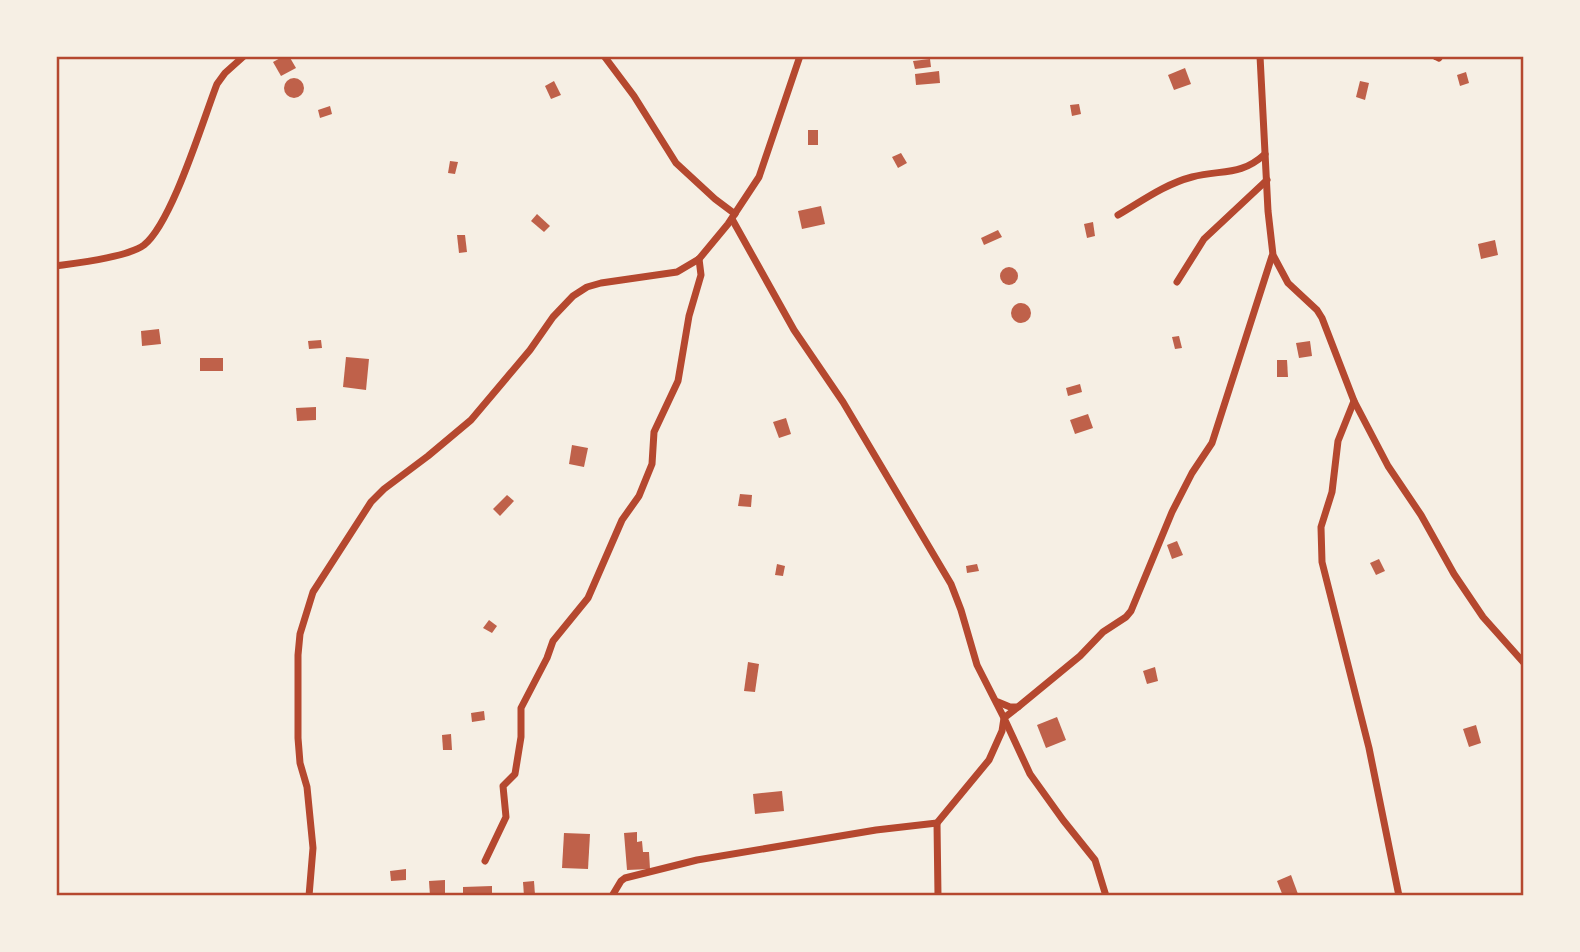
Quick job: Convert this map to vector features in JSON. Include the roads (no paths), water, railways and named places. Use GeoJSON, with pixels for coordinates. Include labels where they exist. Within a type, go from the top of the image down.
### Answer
{"type":"FeatureCollection","features":[{"type":"Feature","properties":{"kind":"street"},"geometry":{"type":"LineString","coordinates":[[56,266],[135,250],[150,239],[174,200],[217,84],[244,56]]}},
{"type":"Feature","properties":{"kind":"street"},"geometry":{"type":"LineString","coordinates":[[604,56],[634,96],[676,163],[734,216],[794,330],[843,402],[944,572],[961,610],[977,665],[998,702],[1030,774],[1095,860],[1106,896]]}},
{"type":"Feature","properties":{"kind":"street"},"geometry":{"type":"LineString","coordinates":[[309,896],[313,848],[307,787],[300,763],[298,738],[298,656],[300,634],[313,592],[371,502],[391,482],[428,456],[471,420],[530,351],[552,317],[573,296],[587,287],[677,272],[699,259],[734,216],[763,167],[800,56]]}},
{"type":"Feature","properties":{"kind":"street"},"geometry":{"type":"LineString","coordinates":[[938,896],[937,823],[989,760],[1000,737],[1004,718],[1080,656],[1103,632],[1126,617],[1137,602],[1172,512],[1192,473],[1212,443],[1273,255],[1260,56]]}},
{"type":"Feature","properties":{"kind":"street"},"geometry":{"type":"LineString","coordinates":[[1118,215],[1180,181],[1194,176],[1250,167],[1265,154]]}},
{"type":"Feature","properties":{"kind":"street"},"geometry":{"type":"LineString","coordinates":[[1177,282],[1205,239],[1267,180]]}},
{"type":"Feature","properties":{"kind":"street"},"geometry":{"type":"LineString","coordinates":[[1273,255],[1288,283],[1322,318],[1354,401],[1388,466],[1483,617],[1524,663]]}},
{"type":"Feature","properties":{"kind":"street"},"geometry":{"type":"LineString","coordinates":[[485,861],[506,817],[503,786],[515,774],[521,737],[521,708],[553,641],[588,598],[622,520],[639,496],[652,464],[654,432],[678,381],[687,327],[701,275],[699,259]]}},
{"type":"Feature","properties":{"kind":"street"},"geometry":{"type":"LineString","coordinates":[[1354,401],[1338,441],[1332,492],[1321,527],[1322,562],[1369,748],[1399,896]]}},
{"type":"Feature","properties":{"kind":"street"},"geometry":{"type":"LineString","coordinates":[[998,702],[1018,707]]}},
{"type":"Feature","properties":{"kind":"street"},"geometry":{"type":"LineString","coordinates":[[612,896],[625,878],[696,860],[876,830],[937,823]]}}]}
